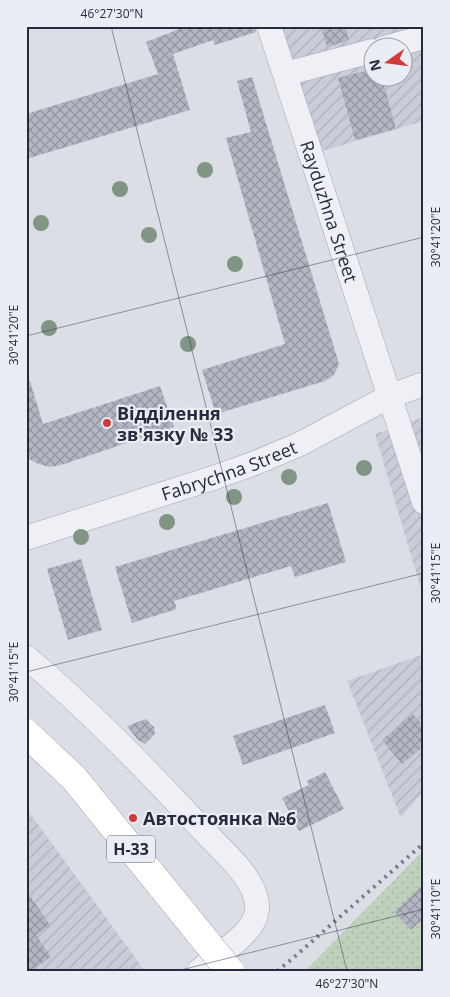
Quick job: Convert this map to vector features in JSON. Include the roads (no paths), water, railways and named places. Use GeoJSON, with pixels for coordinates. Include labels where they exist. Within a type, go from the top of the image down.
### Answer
{"type":"FeatureCollection","features":[{"type":"Feature","properties":{"kind":"main road","name":"Н-33"},"geometry":{"type":"LineString","coordinates":[[26,733],[74,778],[230,971]]}},
{"type":"Feature","properties":{"kind":"street","name":"Rayduzhna Street"},"geometry":{"type":"LineString","coordinates":[[269,26],[424,502]]}},
{"type":"Feature","properties":{"kind":"street"},"geometry":{"type":"LineString","coordinates":[[285,74],[362,54]]}},
{"type":"Feature","properties":{"kind":"street","name":"Fabrychna Street"},"geometry":{"type":"LineString","coordinates":[[26,538],[216,478],[255,463],[300,444],[390,396],[424,384]]}},
{"type":"Feature","properties":{"kind":"street"},"geometry":{"type":"LineString","coordinates":[[26,657],[59,684],[158,782],[250,882],[258,908],[255,921],[247,932],[199,971]]}},
{"type":"Feature","properties":{"kind":"railway"},"geometry":{"type":"LineString","coordinates":[[277,971],[424,843]]}},
{"type":"Feature","properties":{"kind":"place","name":"Відділення зв'язку № 33"},"geometry":{"type":"Point","coordinates":[107,423]}},
{"type":"Feature","properties":{"kind":"place","name":"Автостоянка №6"},"geometry":{"type":"Point","coordinates":[133,818]}}]}
